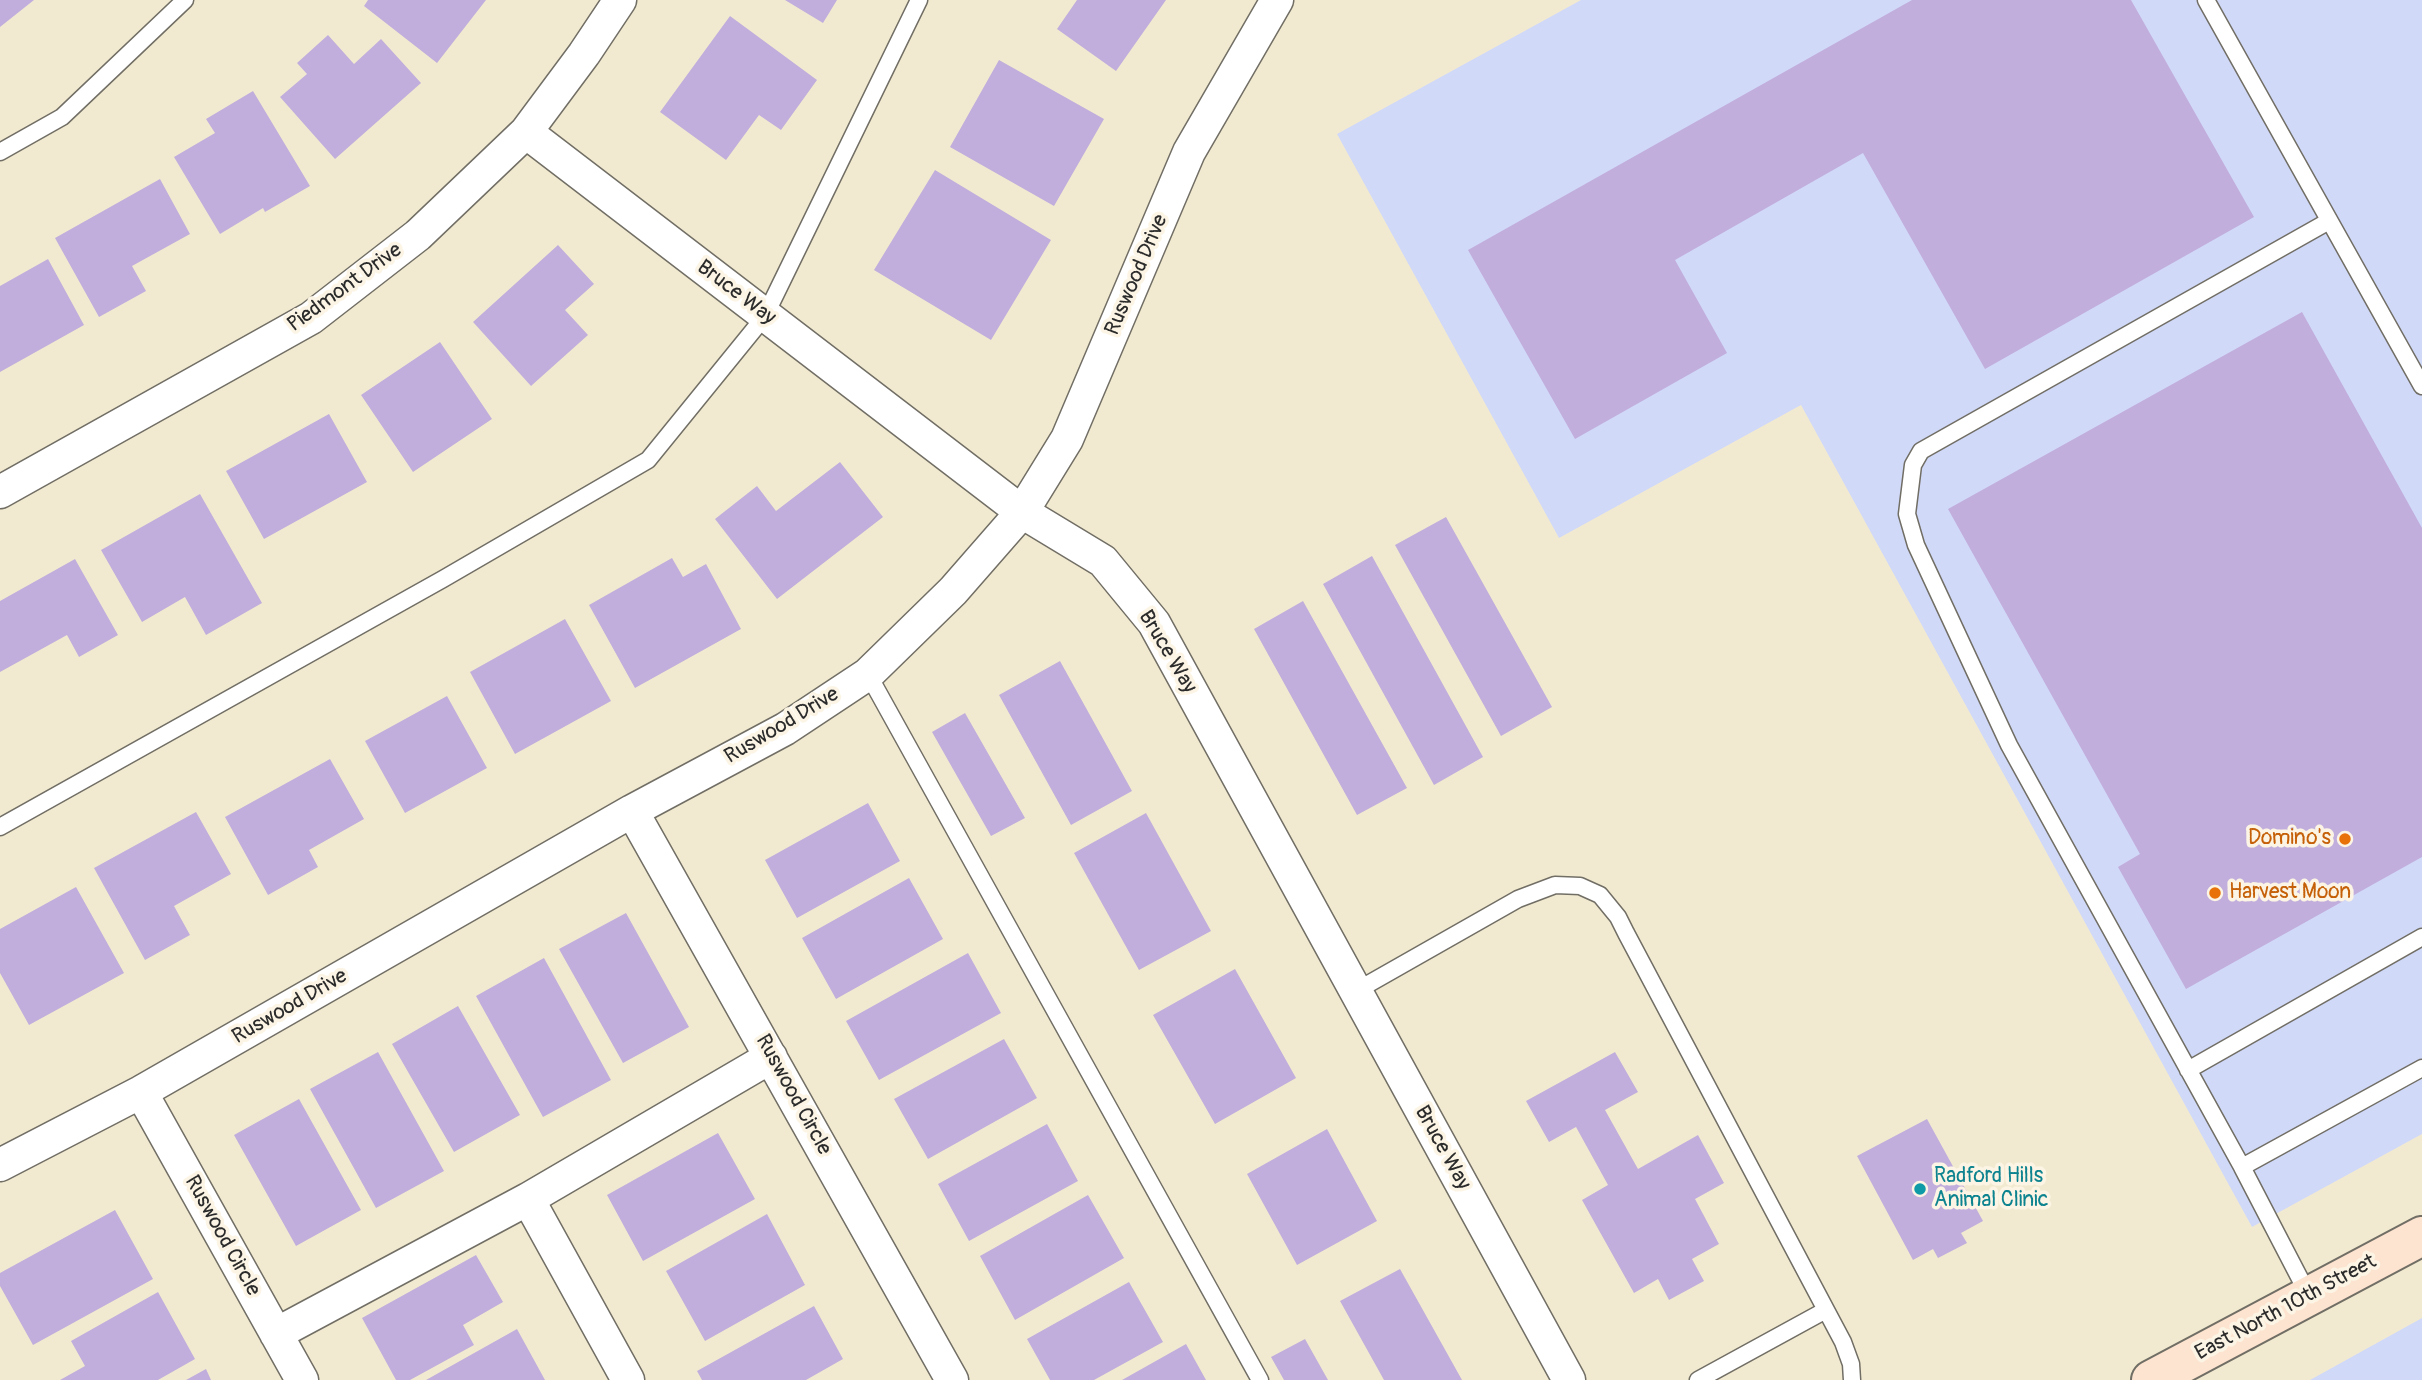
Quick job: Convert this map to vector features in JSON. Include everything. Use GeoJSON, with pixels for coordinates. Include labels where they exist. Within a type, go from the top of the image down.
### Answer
{"type":"FeatureCollection","features":[{"type":"Feature","properties":{"kind":"main road","name":"East North 10th Street"},"geometry":{"type":"LineString","coordinates":[[2151,1380],[2422,1236]]}},
{"type":"Feature","properties":{"kind":"street","name":"Piedmont Drive"},"geometry":{"type":"LineString","coordinates":[[0,492],[311,318],[418,235],[526,132],[620,0]]}},
{"type":"Feature","properties":{"kind":"street","name":"Ruswood Drive"},"geometry":{"type":"LineString","coordinates":[[0,1165],[141,1092],[632,811],[785,729],[868,674],[953,591],[1022,512],[1067,439],[1189,152],[1277,0]]}},
{"type":"Feature","properties":{"kind":"street","name":"Bruce Way"},"geometry":{"type":"LineString","coordinates":[[526,132],[1022,512],[1103,561],[1154,623],[1569,1380]]}},
{"type":"Feature","properties":{"kind":"street","name":"Ruswood Circle"},"geometry":{"type":"LineString","coordinates":[[632,811],[953,1380]]}},
{"type":"Feature","properties":{"kind":"street"},"geometry":{"type":"LineString","coordinates":[[276,1334],[528,1199],[771,1057]]}},
{"type":"Feature","properties":{"kind":"street","name":"Ruswood Circle"},"geometry":{"type":"LineString","coordinates":[[141,1092],[302,1380]]}},
{"type":"Feature","properties":{"kind":"street"},"geometry":{"type":"LineString","coordinates":[[528,1199],[628,1380]]}},
{"type":"Feature","properties":{"kind":"lane"},"geometry":{"type":"LineString","coordinates":[[0,152],[62,117],[185,0]]}},
{"type":"Feature","properties":{"kind":"lane"},"geometry":{"type":"LineString","coordinates":[[0,827],[443,579],[648,460],[765,316],[919,0]]}},
{"type":"Feature","properties":{"kind":"lane"},"geometry":{"type":"LineString","coordinates":[[2206,0],[2422,386]]}},
{"type":"Feature","properties":{"kind":"lane"},"geometry":{"type":"LineString","coordinates":[[2309,1296],[2242,1167],[2009,745],[1916,545],[1907,514],[1913,465],[1921,452],[2329,221]]}},
{"type":"Feature","properties":{"kind":"lane"},"geometry":{"type":"LineString","coordinates":[[868,674],[1260,1380]]}},
{"type":"Feature","properties":{"kind":"lane"},"geometry":{"type":"LineString","coordinates":[[1356,991],[1518,899],[1555,885],[1580,886],[1600,895],[1618,917],[1843,1342],[1851,1364],[1852,1380]]}},
{"type":"Feature","properties":{"kind":"lane"},"geometry":{"type":"LineString","coordinates":[[2188,1070],[2422,937]]}},
{"type":"Feature","properties":{"kind":"lane"},"geometry":{"type":"LineString","coordinates":[[2242,1167],[2422,1068]]}},
{"type":"Feature","properties":{"kind":"lane"},"geometry":{"type":"LineString","coordinates":[[1698,1380],[1826,1310]]}},
{"type":"Feature","properties":{"kind":"shaded area"},"geometry":{"type":"Polygon","coordinates":[[[1581,0],[2422,0],[2422,1134],[2252,1227],[1801,405],[1559,538],[1337,134],[1581,0]]]}},
{"type":"Feature","properties":{"kind":"shaded area"},"geometry":{"type":"Polygon","coordinates":[[[2422,1318],[2422,1380],[2310,1380],[2422,1318]]]}},
{"type":"Feature","properties":{"kind":"building"},"geometry":{"type":"Polygon","coordinates":[[[0,0],[34,0],[0,27],[0,0]]]}},
{"type":"Feature","properties":{"kind":"building"},"geometry":{"type":"Polygon","coordinates":[[[368,0],[486,0],[437,63],[364,6],[368,0]]]}},
{"type":"Feature","properties":{"kind":"building"},"geometry":{"type":"Polygon","coordinates":[[[785,0],[837,0],[823,23],[785,0]]]}},
{"type":"Feature","properties":{"kind":"building"},"geometry":{"type":"Polygon","coordinates":[[[1077,0],[1166,0],[1116,71],[1057,29],[1077,0]]]}},
{"type":"Feature","properties":{"kind":"building"},"geometry":{"type":"Polygon","coordinates":[[[1912,0],[2131,0],[2254,217],[1985,369],[1863,153],[1675,260],[1727,353],[1575,439],[1468,250],[1912,0]]]}},
{"type":"Feature","properties":{"kind":"building"},"geometry":{"type":"Polygon","coordinates":[[[730,16],[817,80],[781,130],[759,115],[726,160],[660,112],[730,16]]]}},
{"type":"Feature","properties":{"kind":"building"},"geometry":{"type":"Polygon","coordinates":[[[328,35],[354,64],[381,39],[421,83],[335,159],[280,97],[307,74],[297,63],[328,35]]]}},
{"type":"Feature","properties":{"kind":"building"},"geometry":{"type":"Polygon","coordinates":[[[999,60],[1104,119],[1054,206],[950,147],[999,60]]]}},
{"type":"Feature","properties":{"kind":"building"},"geometry":{"type":"Polygon","coordinates":[[[253,91],[310,186],[265,212],[263,208],[220,234],[174,157],[215,133],[206,119],[253,91]]]}},
{"type":"Feature","properties":{"kind":"building"},"geometry":{"type":"Polygon","coordinates":[[[935,170],[1051,240],[991,340],[874,270],[935,170]]]}},
{"type":"Feature","properties":{"kind":"building"},"geometry":{"type":"Polygon","coordinates":[[[160,179],[190,234],[132,266],[146,291],[99,317],[55,238],[160,179]]]}},
{"type":"Feature","properties":{"kind":"building"},"geometry":{"type":"Polygon","coordinates":[[[558,245],[594,284],[565,310],[588,335],[531,386],[473,322],[558,245]]]}},
{"type":"Feature","properties":{"kind":"building"},"geometry":{"type":"Polygon","coordinates":[[[48,259],[84,325],[0,372],[0,286],[48,259]]]}},
{"type":"Feature","properties":{"kind":"building"},"geometry":{"type":"Polygon","coordinates":[[[2302,312],[2422,528],[2422,857],[2186,989],[2118,867],[2140,854],[1948,509],[2302,312]]]}},
{"type":"Feature","properties":{"kind":"building"},"geometry":{"type":"Polygon","coordinates":[[[440,342],[492,419],[413,472],[361,395],[440,342]]]}},
{"type":"Feature","properties":{"kind":"building"},"geometry":{"type":"Polygon","coordinates":[[[329,414],[367,482],[264,539],[226,471],[329,414]]]}},
{"type":"Feature","properties":{"kind":"building"},"geometry":{"type":"Polygon","coordinates":[[[840,462],[883,517],[777,599],[715,519],[757,486],[776,511],[840,462]]]}},
{"type":"Feature","properties":{"kind":"building"},"geometry":{"type":"Polygon","coordinates":[[[200,494],[262,603],[206,635],[185,597],[142,622],[101,550],[200,494]]]}},
{"type":"Feature","properties":{"kind":"building"},"geometry":{"type":"Polygon","coordinates":[[[1446,517],[1552,707],[1501,736],[1395,545],[1446,517]]]}},
{"type":"Feature","properties":{"kind":"building"},"geometry":{"type":"Polygon","coordinates":[[[1372,556],[1483,757],[1434,785],[1323,584],[1372,556]]]}},
{"type":"Feature","properties":{"kind":"building"},"geometry":{"type":"Polygon","coordinates":[[[672,558],[683,577],[706,564],[741,629],[635,688],[589,605],[672,558]]]}},
{"type":"Feature","properties":{"kind":"building"},"geometry":{"type":"Polygon","coordinates":[[[75,559],[118,635],[79,657],[67,635],[0,672],[0,601],[75,559]]]}},
{"type":"Feature","properties":{"kind":"building"},"geometry":{"type":"Polygon","coordinates":[[[1303,601],[1407,788],[1357,815],[1254,629],[1303,601]]]}},
{"type":"Feature","properties":{"kind":"building"},"geometry":{"type":"Polygon","coordinates":[[[565,619],[611,701],[515,754],[470,672],[565,619]]]}},
{"type":"Feature","properties":{"kind":"building"},"geometry":{"type":"Polygon","coordinates":[[[1060,661],[1132,791],[1071,825],[999,695],[1060,661]]]}},
{"type":"Feature","properties":{"kind":"building"},"geometry":{"type":"Polygon","coordinates":[[[447,696],[487,768],[405,813],[365,741],[447,696]]]}},
{"type":"Feature","properties":{"kind":"building"},"geometry":{"type":"Polygon","coordinates":[[[965,713],[1025,818],[991,836],[932,732],[965,713]]]}},
{"type":"Feature","properties":{"kind":"building"},"geometry":{"type":"Polygon","coordinates":[[[330,759],[364,819],[309,850],[318,867],[268,895],[225,817],[330,759]]]}},
{"type":"Feature","properties":{"kind":"building"},"geometry":{"type":"Polygon","coordinates":[[[868,803],[900,861],[797,918],[765,860],[868,803]]]}},
{"type":"Feature","properties":{"kind":"building"},"geometry":{"type":"Polygon","coordinates":[[[196,812],[231,874],[174,906],[190,935],[145,960],[94,868],[196,812]]]}},
{"type":"Feature","properties":{"kind":"building"},"geometry":{"type":"Polygon","coordinates":[[[1146,813],[1211,931],[1139,970],[1074,853],[1146,813]]]}},
{"type":"Feature","properties":{"kind":"building"},"geometry":{"type":"Polygon","coordinates":[[[909,878],[943,939],[836,999],[802,938],[909,878]]]}},
{"type":"Feature","properties":{"kind":"building"},"geometry":{"type":"Polygon","coordinates":[[[76,887],[124,973],[29,1025],[0,973],[0,929],[76,887]]]}},
{"type":"Feature","properties":{"kind":"building"},"geometry":{"type":"Polygon","coordinates":[[[626,913],[689,1027],[623,1063],[559,949],[626,913]]]}},
{"type":"Feature","properties":{"kind":"building"},"geometry":{"type":"Polygon","coordinates":[[[968,953],[1001,1013],[879,1080],[846,1021],[968,953]]]}},
{"type":"Feature","properties":{"kind":"building"},"geometry":{"type":"Polygon","coordinates":[[[544,958],[611,1080],[543,1117],[476,996],[544,958]]]}},
{"type":"Feature","properties":{"kind":"building"},"geometry":{"type":"Polygon","coordinates":[[[1235,969],[1296,1078],[1215,1124],[1153,1015],[1235,969]]]}},
{"type":"Feature","properties":{"kind":"building"},"geometry":{"type":"Polygon","coordinates":[[[458,1006],[520,1115],[454,1152],[392,1044],[458,1006]]]}},
{"type":"Feature","properties":{"kind":"building"},"geometry":{"type":"Polygon","coordinates":[[[1004,1039],[1037,1098],[928,1159],[894,1099],[1004,1039]]]}},
{"type":"Feature","properties":{"kind":"building"},"geometry":{"type":"Polygon","coordinates":[[[378,1052],[444,1171],[376,1208],[310,1089],[378,1052]]]}},
{"type":"Feature","properties":{"kind":"building"},"geometry":{"type":"Polygon","coordinates":[[[1615,1052],[1638,1092],[1605,1110],[1638,1169],[1698,1135],[1724,1183],[1695,1199],[1719,1244],[1692,1259],[1704,1281],[1669,1300],[1658,1279],[1634,1293],[1582,1200],[1608,1185],[1576,1127],[1549,1142],[1526,1101],[1615,1052]]]}},
{"type":"Feature","properties":{"kind":"building"},"geometry":{"type":"Polygon","coordinates":[[[299,1099],[361,1210],[296,1246],[234,1135],[299,1099]]]}},
{"type":"Feature","properties":{"kind":"building","name":"Radford Hills Animal Clinic"},"geometry":{"type":"Polygon","coordinates":[[[1927,1119],[1983,1221],[1961,1233],[1967,1243],[1938,1258],[1933,1249],[1913,1260],[1857,1156],[1927,1119]]]}},
{"type":"Feature","properties":{"kind":"building"},"geometry":{"type":"Polygon","coordinates":[[[1047,1124],[1078,1181],[969,1241],[938,1184],[1047,1124]]]}},
{"type":"Feature","properties":{"kind":"building"},"geometry":{"type":"Polygon","coordinates":[[[1327,1129],[1377,1221],[1297,1265],[1247,1174],[1327,1129]]]}},
{"type":"Feature","properties":{"kind":"building"},"geometry":{"type":"Polygon","coordinates":[[[718,1133],[755,1199],[643,1261],[607,1195],[718,1133]]]}},
{"type":"Feature","properties":{"kind":"building"},"geometry":{"type":"Polygon","coordinates":[[[1088,1195],[1124,1258],[1015,1320],[980,1256],[1088,1195]]]}},
{"type":"Feature","properties":{"kind":"building"},"geometry":{"type":"Polygon","coordinates":[[[115,1210],[153,1279],[33,1345],[0,1286],[0,1273],[115,1210]]]}},
{"type":"Feature","properties":{"kind":"building"},"geometry":{"type":"Polygon","coordinates":[[[767,1214],[805,1285],[705,1341],[666,1271],[767,1214]]]}},
{"type":"Feature","properties":{"kind":"building"},"geometry":{"type":"Polygon","coordinates":[[[476,1255],[503,1302],[463,1325],[474,1345],[410,1380],[396,1380],[362,1318],[476,1255]]]}},
{"type":"Feature","properties":{"kind":"building"},"geometry":{"type":"Polygon","coordinates":[[[1400,1269],[1462,1380],[1384,1380],[1340,1301],[1400,1269]]]}},
{"type":"Feature","properties":{"kind":"building"},"geometry":{"type":"Polygon","coordinates":[[[1129,1282],[1163,1342],[1094,1380],[1050,1380],[1027,1339],[1129,1282]]]}},
{"type":"Feature","properties":{"kind":"building"},"geometry":{"type":"Polygon","coordinates":[[[158,1292],[195,1359],[158,1380],[60,1380],[85,1366],[71,1341],[158,1292]]]}},
{"type":"Feature","properties":{"kind":"building"},"geometry":{"type":"Polygon","coordinates":[[[814,1306],[843,1359],[806,1380],[702,1380],[697,1371],[814,1306]]]}},
{"type":"Feature","properties":{"kind":"building"},"geometry":{"type":"Polygon","coordinates":[[[517,1329],[545,1380],[426,1380],[517,1329]]]}},
{"type":"Feature","properties":{"kind":"building"},"geometry":{"type":"Polygon","coordinates":[[[1305,1339],[1328,1380],[1284,1380],[1271,1357],[1305,1339]]]}},
{"type":"Feature","properties":{"kind":"building"},"geometry":{"type":"Polygon","coordinates":[[[1186,1344],[1206,1380],[1122,1380],[1186,1344]]]}},
{"type":"Feature","properties":{"kind":"building"},"geometry":{"type":"Polygon","coordinates":[[[206,1369],[211,1380],[186,1380],[206,1369]]]}},
{"type":"Feature","properties":{"kind":"place","name":"Domino's"},"geometry":{"type":"Point","coordinates":[2345,839]}},
{"type":"Feature","properties":{"kind":"place","name":"Harvest Moon"},"geometry":{"type":"Point","coordinates":[2215,893]}},
{"type":"Feature","properties":{"kind":"place","name":"Radford Hills Animal Clinic"},"geometry":{"type":"Point","coordinates":[1920,1189]}}]}
